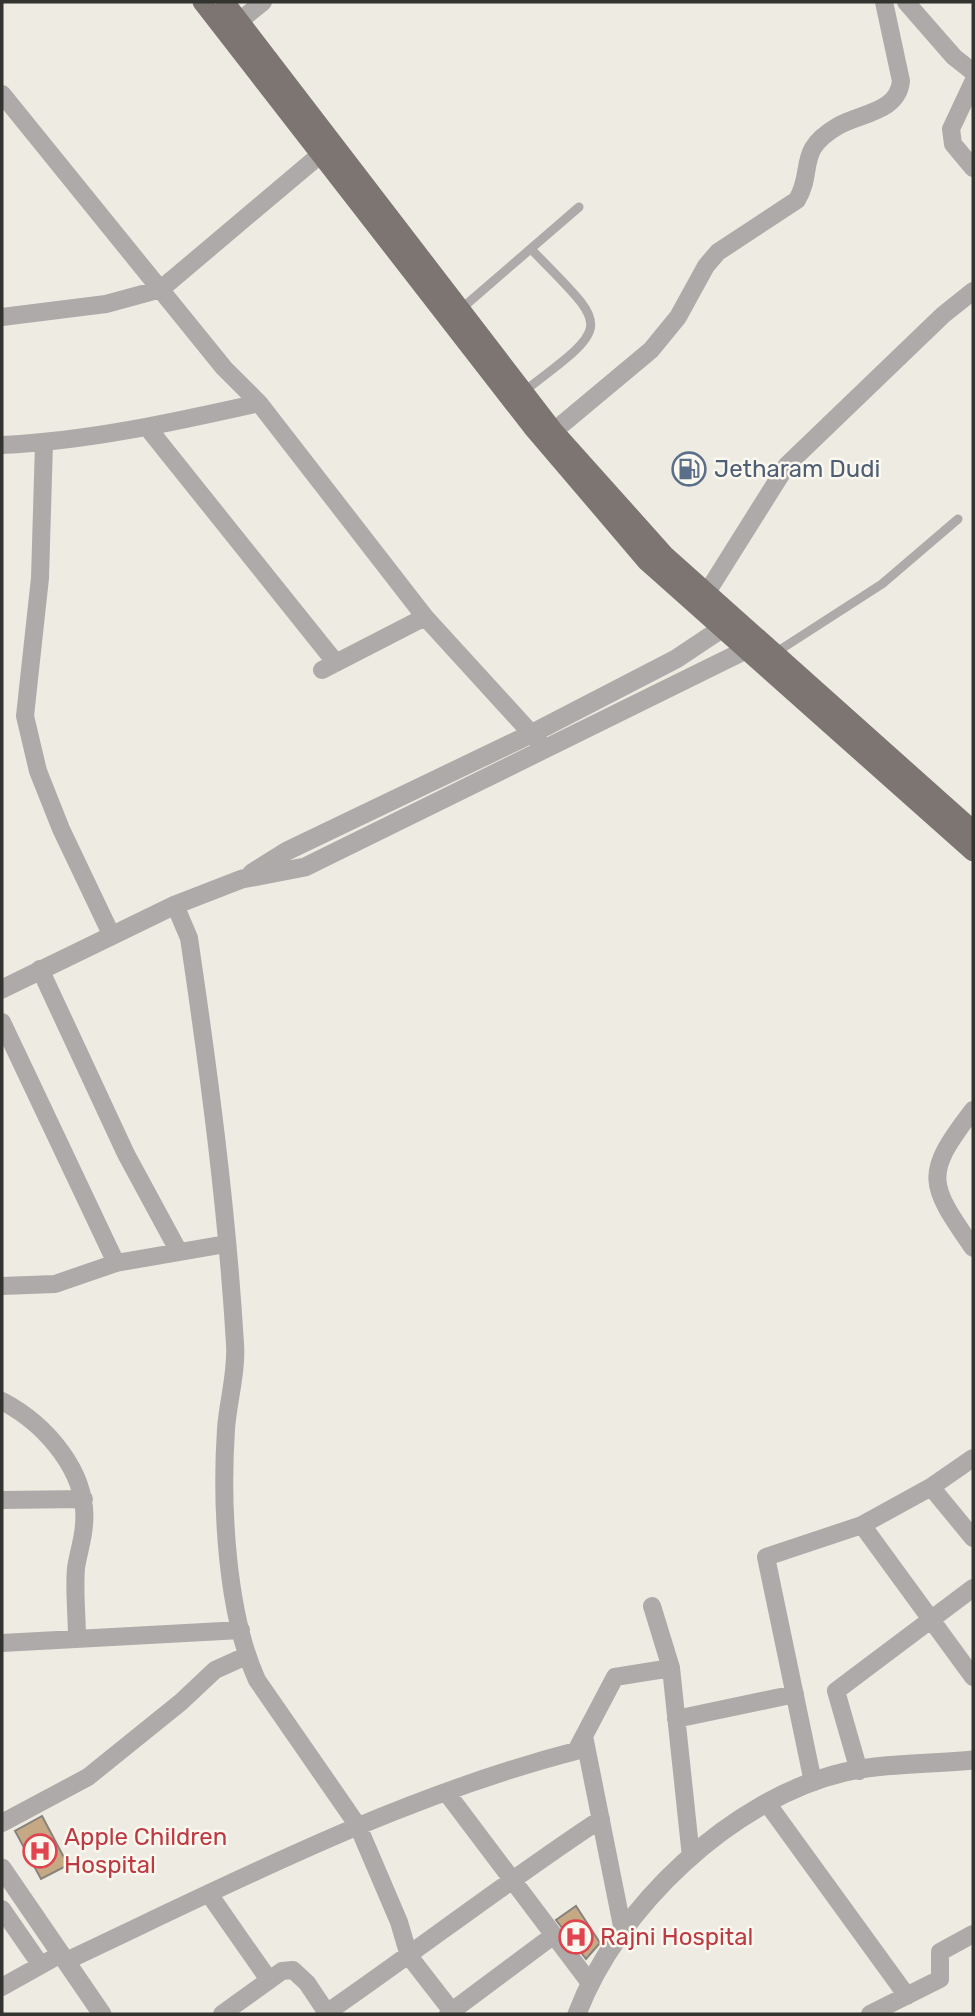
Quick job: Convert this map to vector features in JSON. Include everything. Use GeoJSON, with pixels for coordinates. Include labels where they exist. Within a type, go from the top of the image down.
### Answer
{"type":"FeatureCollection","features":[{"type":"Feature","properties":{"kind":"main road"},"geometry":{"type":"LineString","coordinates":[[202,2],[232,26],[461,309],[554,431],[665,555],[706,594],[728,625]]}},
{"type":"Feature","properties":{"kind":"main road"},"geometry":{"type":"LineString","coordinates":[[225,2],[232,26],[321,154],[532,427],[647,562],[760,649],[973,830]]}},
{"type":"Feature","properties":{"kind":"main road"},"geometry":{"type":"LineString","coordinates":[[760,649],[973,852]]}},
{"type":"Feature","properties":{"kind":"street"},"geometry":{"type":"LineString","coordinates":[[232,26],[263,2]]}},
{"type":"Feature","properties":{"kind":"street"},"geometry":{"type":"LineString","coordinates":[[554,431],[651,350],[677,317],[706,266],[718,252],[797,200],[803,190],[805,165],[810,152],[821,138],[838,126],[892,102],[900,94],[901,81],[884,2]]}},
{"type":"Feature","properties":{"kind":"street"},"geometry":{"type":"LineString","coordinates":[[906,2],[945,47],[973,72]]}},
{"type":"Feature","properties":{"kind":"street"},"geometry":{"type":"LineString","coordinates":[[973,82],[951,129],[953,144],[973,165]]}},
{"type":"Feature","properties":{"kind":"street"},"geometry":{"type":"LineString","coordinates":[[2,94],[224,368],[259,403],[425,617],[545,749]]}},
{"type":"Feature","properties":{"kind":"street"},"geometry":{"type":"LineString","coordinates":[[2,317],[106,304],[161,289],[321,154]]}},
{"type":"Feature","properties":{"kind":"street"},"geometry":{"type":"LineString","coordinates":[[706,594],[787,465],[943,315],[973,291]]}},
{"type":"Feature","properties":{"kind":"street"},"geometry":{"type":"LineString","coordinates":[[2,445],[44,443],[147,427],[259,403]]}},
{"type":"Feature","properties":{"kind":"street"},"geometry":{"type":"LineString","coordinates":[[147,427],[329,667],[425,617]]}},
{"type":"Feature","properties":{"kind":"street"},"geometry":{"type":"LineString","coordinates":[[44,443],[40,578],[25,716],[38,771],[61,829],[111,934]]}},
{"type":"Feature","properties":{"kind":"street"},"geometry":{"type":"LineString","coordinates":[[242,879],[287,850],[531,734],[676,659],[728,625]]}},
{"type":"Feature","properties":{"kind":"street"},"geometry":{"type":"LineString","coordinates":[[2,989],[111,934],[176,905],[242,879],[305,867],[545,749],[760,649]]}},
{"type":"Feature","properties":{"kind":"street"},"geometry":{"type":"LineString","coordinates":[[176,905],[189,938],[236,1348],[226,1430],[226,1534],[246,1656],[257,1680],[358,1826],[398,1922],[409,1956],[451,2013],[554,1935]]}},
{"type":"Feature","properties":{"kind":"street"},"geometry":{"type":"LineString","coordinates":[[40,970],[126,1154],[179,1252]]}},
{"type":"Feature","properties":{"kind":"street"},"geometry":{"type":"LineString","coordinates":[[2,1022],[116,1263]]}},
{"type":"Feature","properties":{"kind":"street"},"geometry":{"type":"LineString","coordinates":[[973,1110],[939,1158],[935,1180],[941,1199],[973,1248]]}},
{"type":"Feature","properties":{"kind":"street"},"geometry":{"type":"LineString","coordinates":[[2,1286],[55,1284],[116,1263],[226,1244]]}},
{"type":"Feature","properties":{"kind":"street"},"geometry":{"type":"LineString","coordinates":[[2,1401],[39,1426],[47,1435],[62,1453],[84,1499],[84,1525],[76,1569],[77,1639]]}},
{"type":"Feature","properties":{"kind":"street"},"geometry":{"type":"LineString","coordinates":[[813,1782],[766,1557],[862,1525],[931,1487],[973,1458]]}},
{"type":"Feature","properties":{"kind":"street"},"geometry":{"type":"LineString","coordinates":[[931,1487],[973,1538]]}},
{"type":"Feature","properties":{"kind":"street"},"geometry":{"type":"LineString","coordinates":[[2,1500],[84,1499]]}},
{"type":"Feature","properties":{"kind":"street"},"geometry":{"type":"LineString","coordinates":[[862,1525],[973,1677]]}},
{"type":"Feature","properties":{"kind":"street"},"geometry":{"type":"LineString","coordinates":[[859,1771],[836,1691],[973,1588]]}},
{"type":"Feature","properties":{"kind":"street"},"geometry":{"type":"LineString","coordinates":[[652,1606],[671,1668],[691,1857]]}},
{"type":"Feature","properties":{"kind":"street"},"geometry":{"type":"LineString","coordinates":[[2,1643],[241,1630]]}},
{"type":"Feature","properties":{"kind":"street"},"geometry":{"type":"LineString","coordinates":[[2,1823],[88,1777],[181,1702],[215,1670],[246,1656]]}},
{"type":"Feature","properties":{"kind":"street"},"geometry":{"type":"LineString","coordinates":[[2,1987],[40,1964],[63,1958],[358,1826],[446,1792],[576,1751],[615,1677],[671,1668]]}},
{"type":"Feature","properties":{"kind":"street"},"geometry":{"type":"LineString","coordinates":[[676,1718],[795,1694]]}},
{"type":"Feature","properties":{"kind":"street"},"geometry":{"type":"LineString","coordinates":[[584,1736],[623,1931]]}},
{"type":"Feature","properties":{"kind":"street"},"geometry":{"type":"LineString","coordinates":[[577,2014],[590,1983],[639,1910],[691,1857],[742,1817],[813,1782],[859,1771],[973,1760]]}},
{"type":"Feature","properties":{"kind":"street"},"geometry":{"type":"LineString","coordinates":[[446,1792],[590,1983]]}},
{"type":"Feature","properties":{"kind":"street"},"geometry":{"type":"LineString","coordinates":[[767,1803],[907,1996]]}},
{"type":"Feature","properties":{"kind":"street"},"geometry":{"type":"LineString","coordinates":[[222,2014],[282,1971],[293,1970],[307,1983],[326,2014],[409,1956],[511,1878],[601,1819]]}},
{"type":"Feature","properties":{"kind":"street"},"geometry":{"type":"LineString","coordinates":[[2,1868],[102,2014]]}},
{"type":"Feature","properties":{"kind":"street"},"geometry":{"type":"LineString","coordinates":[[209,1894],[268,1980]]}},
{"type":"Feature","properties":{"kind":"street"},"geometry":{"type":"LineString","coordinates":[[2,1909],[40,1964]]}},
{"type":"Feature","properties":{"kind":"street"},"geometry":{"type":"LineString","coordinates":[[870,2014],[940,1979],[940,1952],[973,1934]]}},
{"type":"Feature","properties":{"kind":"lane"},"geometry":{"type":"LineString","coordinates":[[461,309],[579,207]]}},
{"type":"Feature","properties":{"kind":"lane"},"geometry":{"type":"LineString","coordinates":[[523,392],[575,353],[587,340],[593,328],[588,310],[531,249]]}},
{"type":"Feature","properties":{"kind":"lane"},"geometry":{"type":"LineString","coordinates":[[760,649],[882,584],[958,519]]}},
{"type":"Feature","properties":{"kind":"building"},"geometry":{"type":"Polygon","coordinates":[[[42,1816],[68,1865],[41,1879],[15,1831],[42,1816]]]}},
{"type":"Feature","properties":{"kind":"building"},"geometry":{"type":"Polygon","coordinates":[[[576,1906],[600,1943],[586,1959],[556,1920],[576,1906]]]}},
{"type":"Feature","properties":{"kind":"place","name":"Jetharam Dudi"},"geometry":{"type":"Point","coordinates":[689,469]}},
{"type":"Feature","properties":{"kind":"place","name":"Apple Children Hospital"},"geometry":{"type":"Point","coordinates":[40,1851]}},
{"type":"Feature","properties":{"kind":"place","name":"Rajni Hospital"},"geometry":{"type":"Point","coordinates":[576,1937]}}]}
